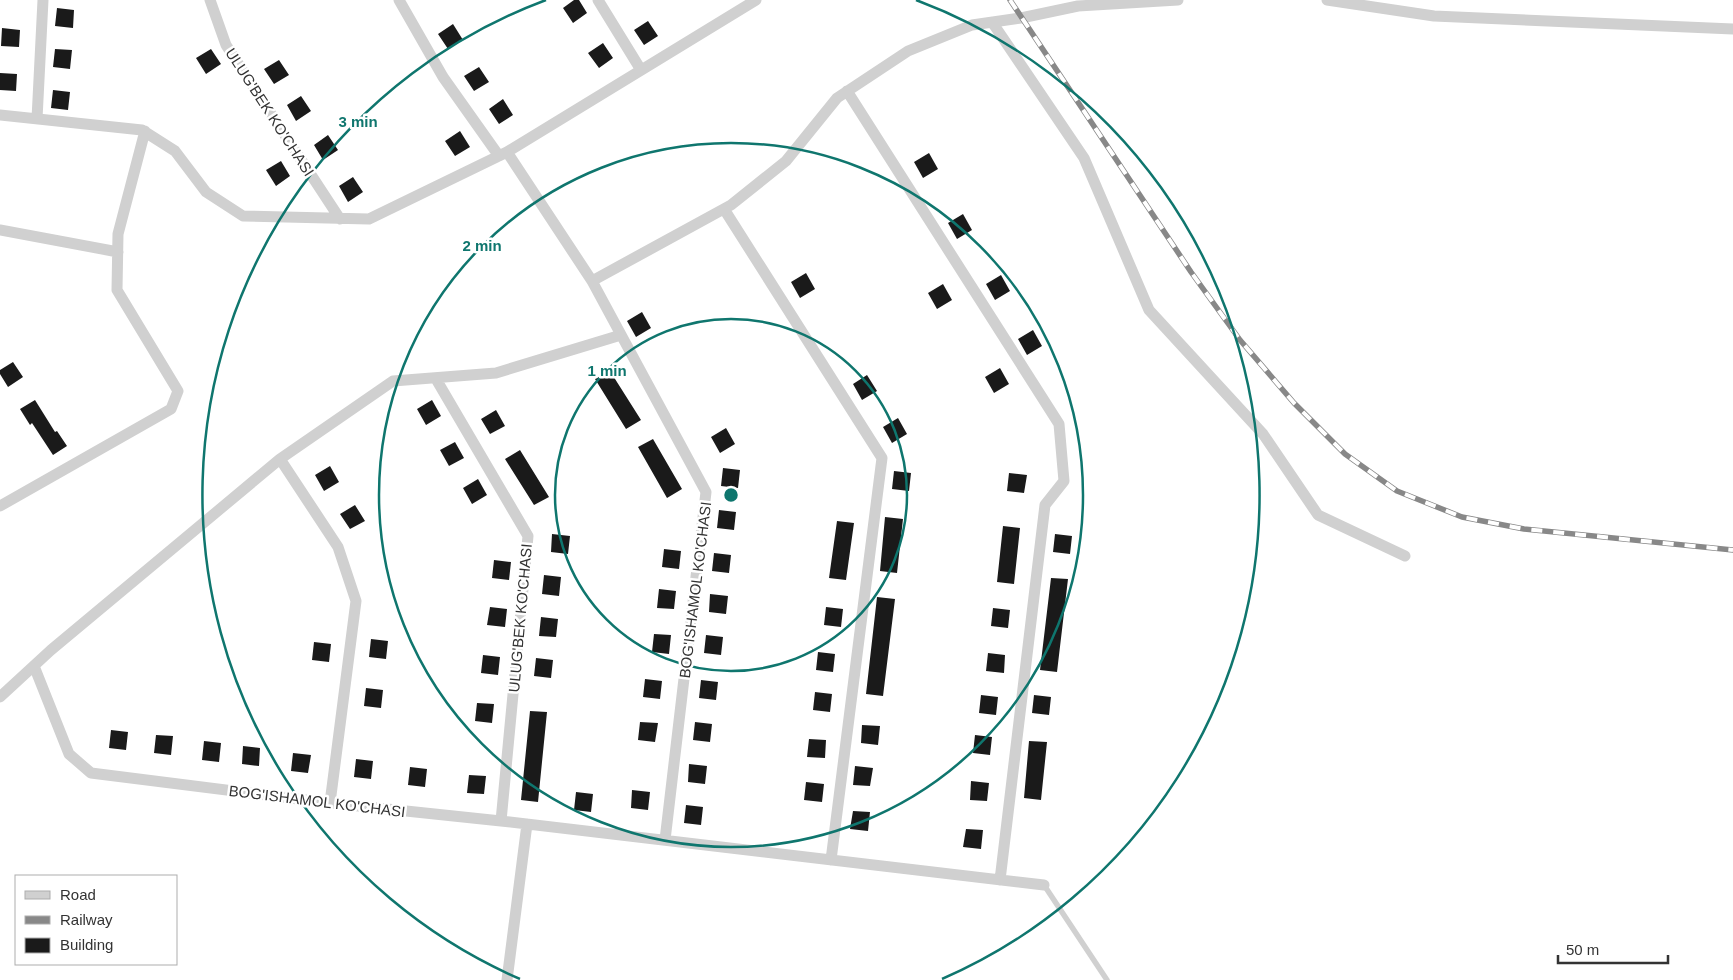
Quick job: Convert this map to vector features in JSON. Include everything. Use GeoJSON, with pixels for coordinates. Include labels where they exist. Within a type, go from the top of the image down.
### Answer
{"type":"FeatureCollection","features":[{"type":"Feature","properties":{"kind":"street"},"geometry":{"type":"LineString","coordinates":[[37,119],[43,0]]}},
{"type":"Feature","properties":{"kind":"street","name":"ULUG'BEK KO'CHASI"},"geometry":{"type":"LineString","coordinates":[[210,0],[226,45],[340,218]]}},
{"type":"Feature","properties":{"kind":"street","name":"BOG'ISHAMOL KO'CHASI"},"geometry":{"type":"LineString","coordinates":[[399,0],[443,78],[503,154],[592,281],[706,492],[665,840]]}},
{"type":"Feature","properties":{"kind":"street"},"geometry":{"type":"LineString","coordinates":[[598,0],[641,70]]}},
{"type":"Feature","properties":{"kind":"street"},"geometry":{"type":"LineString","coordinates":[[0,115],[142,130],[175,151],[206,192],[243,216],[369,219],[503,154],[756,0]]}},
{"type":"Feature","properties":{"kind":"street"},"geometry":{"type":"LineString","coordinates":[[592,281],[731,205],[786,161],[837,98],[908,50],[972,25],[1021,18],[1078,6],[1178,0]]}},
{"type":"Feature","properties":{"kind":"street"},"geometry":{"type":"LineString","coordinates":[[1327,0],[1434,16],[1733,29]]}},
{"type":"Feature","properties":{"kind":"street"},"geometry":{"type":"LineString","coordinates":[[992,22],[1084,158],[1149,310],[1263,434],[1318,515],[1405,556]]}},
{"type":"Feature","properties":{"kind":"street"},"geometry":{"type":"LineString","coordinates":[[847,91],[1059,424],[1064,481],[1045,505],[1000,880]]}},
{"type":"Feature","properties":{"kind":"street"},"geometry":{"type":"LineString","coordinates":[[0,506],[171,409],[178,391],[117,290],[118,234],[144,131]]}},
{"type":"Feature","properties":{"kind":"street"},"geometry":{"type":"LineString","coordinates":[[724,209],[882,458],[832,860]]}},
{"type":"Feature","properties":{"kind":"street"},"geometry":{"type":"LineString","coordinates":[[0,230],[118,252]]}},
{"type":"Feature","properties":{"kind":"street"},"geometry":{"type":"LineString","coordinates":[[0,697],[34,666],[280,459],[392,381],[496,373],[621,335]]}},
{"type":"Feature","properties":{"kind":"street","name":"ULUG'BEK KO'CHASI"},"geometry":{"type":"LineString","coordinates":[[436,379],[528,536],[501,821]]}},
{"type":"Feature","properties":{"kind":"street"},"geometry":{"type":"LineString","coordinates":[[280,459],[338,547],[356,601],[330,803]]}},
{"type":"Feature","properties":{"kind":"street","name":"BOG'ISHAMOL KO'CHASI"},"geometry":{"type":"LineString","coordinates":[[34,666],[68,754],[91,773],[330,803],[501,821],[1044,885]]}},
{"type":"Feature","properties":{"kind":"street"},"geometry":{"type":"LineString","coordinates":[[507,980],[527,824]]}},
{"type":"Feature","properties":{"kind":"lane"},"geometry":{"type":"LineString","coordinates":[[1044,885],[1107,980]]}},
{"type":"Feature","properties":{"kind":"building"},"geometry":{"type":"Polygon","coordinates":[[[574,0],[579,0],[587,13],[573,23],[563,8],[574,0]]]}},
{"type":"Feature","properties":{"kind":"building"},"geometry":{"type":"Polygon","coordinates":[[[57,8],[74,10],[73,28],[55,26],[57,8]]]}},
{"type":"Feature","properties":{"kind":"building"},"geometry":{"type":"Polygon","coordinates":[[[648,21],[658,36],[644,45],[634,30],[648,21]]]}},
{"type":"Feature","properties":{"kind":"building"},"geometry":{"type":"Polygon","coordinates":[[[453,24],[463,40],[448,49],[438,34],[453,24]]]}},
{"type":"Feature","properties":{"kind":"building"},"geometry":{"type":"Polygon","coordinates":[[[2,28],[20,30],[19,47],[1,46],[2,28]]]}},
{"type":"Feature","properties":{"kind":"building"},"geometry":{"type":"Polygon","coordinates":[[[603,43],[613,58],[599,68],[588,53],[603,43]]]}},
{"type":"Feature","properties":{"kind":"building"},"geometry":{"type":"Polygon","coordinates":[[[55,49],[72,50],[70,69],[53,67],[55,49]]]}},
{"type":"Feature","properties":{"kind":"building"},"geometry":{"type":"Polygon","coordinates":[[[211,49],[221,64],[206,74],[196,58],[211,49]]]}},
{"type":"Feature","properties":{"kind":"building"},"geometry":{"type":"Polygon","coordinates":[[[279,60],[289,75],[274,84],[264,69],[279,60]]]}},
{"type":"Feature","properties":{"kind":"building"},"geometry":{"type":"Polygon","coordinates":[[[479,67],[489,82],[474,91],[464,76],[479,67]]]}},
{"type":"Feature","properties":{"kind":"building"},"geometry":{"type":"Polygon","coordinates":[[[0,73],[17,74],[16,91],[0,90],[0,73]]]}},
{"type":"Feature","properties":{"kind":"building"},"geometry":{"type":"Polygon","coordinates":[[[53,90],[70,92],[68,110],[51,108],[53,90]]]}},
{"type":"Feature","properties":{"kind":"building"},"geometry":{"type":"Polygon","coordinates":[[[301,96],[311,111],[296,121],[287,105],[301,96]]]}},
{"type":"Feature","properties":{"kind":"building"},"geometry":{"type":"Polygon","coordinates":[[[503,99],[513,115],[499,124],[489,109],[503,99]]]}},
{"type":"Feature","properties":{"kind":"building"},"geometry":{"type":"Polygon","coordinates":[[[460,131],[470,147],[455,156],[445,141],[460,131]]]}},
{"type":"Feature","properties":{"kind":"building"},"geometry":{"type":"Polygon","coordinates":[[[328,135],[338,150],[323,160],[314,145],[328,135]]]}},
{"type":"Feature","properties":{"kind":"building"},"geometry":{"type":"Polygon","coordinates":[[[929,153],[938,169],[923,178],[914,162],[929,153]]]}},
{"type":"Feature","properties":{"kind":"building"},"geometry":{"type":"Polygon","coordinates":[[[281,161],[290,176],[276,186],[266,170],[281,161]]]}},
{"type":"Feature","properties":{"kind":"building"},"geometry":{"type":"Polygon","coordinates":[[[353,177],[363,192],[348,202],[339,186],[353,177]]]}},
{"type":"Feature","properties":{"kind":"building"},"geometry":{"type":"Polygon","coordinates":[[[963,214],[972,230],[957,239],[948,223],[963,214]]]}},
{"type":"Feature","properties":{"kind":"building"},"geometry":{"type":"Polygon","coordinates":[[[806,273],[815,289],[800,298],[791,282],[806,273]]]}},
{"type":"Feature","properties":{"kind":"building"},"geometry":{"type":"Polygon","coordinates":[[[1001,275],[1010,291],[995,300],[986,284],[1001,275]]]}},
{"type":"Feature","properties":{"kind":"building"},"geometry":{"type":"Polygon","coordinates":[[[943,284],[952,300],[937,309],[928,293],[943,284]]]}},
{"type":"Feature","properties":{"kind":"building"},"geometry":{"type":"Polygon","coordinates":[[[642,312],[651,328],[636,337],[627,321],[642,312]]]}},
{"type":"Feature","properties":{"kind":"building"},"geometry":{"type":"Polygon","coordinates":[[[1033,330],[1042,346],[1027,355],[1018,339],[1033,330]]]}},
{"type":"Feature","properties":{"kind":"building"},"geometry":{"type":"Polygon","coordinates":[[[13,362],[23,377],[8,387],[0,374],[0,370],[13,362]]]}},
{"type":"Feature","properties":{"kind":"building"},"geometry":{"type":"Polygon","coordinates":[[[1000,368],[1009,384],[994,393],[985,377],[1000,368]]]}},
{"type":"Feature","properties":{"kind":"building"},"geometry":{"type":"Polygon","coordinates":[[[610,371],[641,420],[626,429],[595,379],[610,371]]]}},
{"type":"Feature","properties":{"kind":"building"},"geometry":{"type":"Polygon","coordinates":[[[867,375],[877,391],[862,400],[853,384],[867,375]]]}},
{"type":"Feature","properties":{"kind":"building"},"geometry":{"type":"Polygon","coordinates":[[[35,400],[55,432],[57,431],[67,446],[53,455],[32,423],[30,425],[20,409],[35,400]]]}},
{"type":"Feature","properties":{"kind":"building"},"geometry":{"type":"Polygon","coordinates":[[[432,400],[441,416],[426,425],[417,409],[432,400]]]}},
{"type":"Feature","properties":{"kind":"building"},"geometry":{"type":"Polygon","coordinates":[[[496,410],[505,426],[490,434],[481,419],[496,410]]]}},
{"type":"Feature","properties":{"kind":"building"},"geometry":{"type":"Polygon","coordinates":[[[898,418],[907,434],[892,443],[883,427],[898,418]]]}},
{"type":"Feature","properties":{"kind":"building"},"geometry":{"type":"Polygon","coordinates":[[[726,428],[735,444],[720,453],[711,437],[726,428]]]}},
{"type":"Feature","properties":{"kind":"building"},"geometry":{"type":"Polygon","coordinates":[[[653,439],[682,489],[667,498],[638,447],[653,439]]]}},
{"type":"Feature","properties":{"kind":"building"},"geometry":{"type":"Polygon","coordinates":[[[455,442],[464,458],[449,466],[440,450],[455,442]]]}},
{"type":"Feature","properties":{"kind":"building"},"geometry":{"type":"Polygon","coordinates":[[[520,450],[549,497],[534,505],[505,459],[520,450]]]}},
{"type":"Feature","properties":{"kind":"building"},"geometry":{"type":"Polygon","coordinates":[[[330,466],[339,482],[324,491],[315,475],[330,466]]]}},
{"type":"Feature","properties":{"kind":"building"},"geometry":{"type":"Polygon","coordinates":[[[723,468],[740,470],[738,488],[721,486],[723,468]]]}},
{"type":"Feature","properties":{"kind":"building"},"geometry":{"type":"Polygon","coordinates":[[[894,471],[911,473],[909,491],[892,489],[894,471]]]}},
{"type":"Feature","properties":{"kind":"building"},"geometry":{"type":"Polygon","coordinates":[[[1009,473],[1027,475],[1024,493],[1007,491],[1009,473]]]}},
{"type":"Feature","properties":{"kind":"building"},"geometry":{"type":"Polygon","coordinates":[[[478,479],[487,495],[472,504],[463,488],[478,479]]]}},
{"type":"Feature","properties":{"kind":"building"},"geometry":{"type":"Polygon","coordinates":[[[355,505],[365,521],[350,529],[340,514],[355,505]]]}},
{"type":"Feature","properties":{"kind":"building"},"geometry":{"type":"Polygon","coordinates":[[[719,510],[736,512],[734,530],[717,528],[719,510]]]}},
{"type":"Feature","properties":{"kind":"building"},"geometry":{"type":"Polygon","coordinates":[[[885,517],[903,519],[897,573],[880,571],[885,517]]]}},
{"type":"Feature","properties":{"kind":"building"},"geometry":{"type":"Polygon","coordinates":[[[837,521],[854,523],[846,580],[829,578],[837,521]]]}},
{"type":"Feature","properties":{"kind":"building"},"geometry":{"type":"Polygon","coordinates":[[[1003,526],[1020,528],[1014,584],[997,582],[1003,526]]]}},
{"type":"Feature","properties":{"kind":"building"},"geometry":{"type":"Polygon","coordinates":[[[552,534],[570,536],[568,554],[551,552],[552,534]]]}},
{"type":"Feature","properties":{"kind":"building"},"geometry":{"type":"Polygon","coordinates":[[[1055,534],[1072,536],[1070,554],[1053,552],[1055,534]]]}},
{"type":"Feature","properties":{"kind":"building"},"geometry":{"type":"Polygon","coordinates":[[[664,549],[681,551],[679,569],[662,567],[664,549]]]}},
{"type":"Feature","properties":{"kind":"building"},"geometry":{"type":"Polygon","coordinates":[[[714,553],[731,555],[729,573],[712,571],[714,553]]]}},
{"type":"Feature","properties":{"kind":"building"},"geometry":{"type":"Polygon","coordinates":[[[494,560],[511,562],[509,580],[492,578],[494,560]]]}},
{"type":"Feature","properties":{"kind":"building"},"geometry":{"type":"Polygon","coordinates":[[[544,575],[561,577],[559,596],[542,594],[544,575]]]}},
{"type":"Feature","properties":{"kind":"building"},"geometry":{"type":"Polygon","coordinates":[[[1051,578],[1068,579],[1057,672],[1040,670],[1051,578]]]}},
{"type":"Feature","properties":{"kind":"building"},"geometry":{"type":"Polygon","coordinates":[[[659,589],[676,591],[674,609],[657,608],[659,589]]]}},
{"type":"Feature","properties":{"kind":"building"},"geometry":{"type":"Polygon","coordinates":[[[710,594],[728,596],[726,614],[709,612],[710,594]]]}},
{"type":"Feature","properties":{"kind":"building"},"geometry":{"type":"Polygon","coordinates":[[[877,597],[895,599],[883,696],[866,694],[877,597]]]}},
{"type":"Feature","properties":{"kind":"building"},"geometry":{"type":"Polygon","coordinates":[[[490,607],[507,609],[505,627],[487,625],[490,607]]]}},
{"type":"Feature","properties":{"kind":"building"},"geometry":{"type":"Polygon","coordinates":[[[826,607],[843,609],[841,627],[824,625],[826,607]]]}},
{"type":"Feature","properties":{"kind":"building"},"geometry":{"type":"Polygon","coordinates":[[[993,608],[1010,610],[1008,628],[991,626],[993,608]]]}},
{"type":"Feature","properties":{"kind":"building"},"geometry":{"type":"Polygon","coordinates":[[[541,617],[558,619],[556,637],[539,636],[541,617]]]}},
{"type":"Feature","properties":{"kind":"building"},"geometry":{"type":"Polygon","coordinates":[[[654,634],[671,635],[669,654],[652,652],[654,634]]]}},
{"type":"Feature","properties":{"kind":"building"},"geometry":{"type":"Polygon","coordinates":[[[706,635],[723,637],[721,655],[704,653],[706,635]]]}},
{"type":"Feature","properties":{"kind":"building"},"geometry":{"type":"Polygon","coordinates":[[[371,639],[388,641],[386,659],[369,657],[371,639]]]}},
{"type":"Feature","properties":{"kind":"building"},"geometry":{"type":"Polygon","coordinates":[[[314,642],[331,644],[329,662],[312,660],[314,642]]]}},
{"type":"Feature","properties":{"kind":"building"},"geometry":{"type":"Polygon","coordinates":[[[818,652],[835,654],[833,672],[816,670],[818,652]]]}},
{"type":"Feature","properties":{"kind":"building"},"geometry":{"type":"Polygon","coordinates":[[[988,653],[1005,655],[1004,673],[986,671],[988,653]]]}},
{"type":"Feature","properties":{"kind":"building"},"geometry":{"type":"Polygon","coordinates":[[[483,655],[500,657],[498,675],[481,673],[483,655]]]}},
{"type":"Feature","properties":{"kind":"building"},"geometry":{"type":"Polygon","coordinates":[[[536,658],[553,660],[551,678],[534,676],[536,658]]]}},
{"type":"Feature","properties":{"kind":"building"},"geometry":{"type":"Polygon","coordinates":[[[645,679],[662,681],[660,699],[643,697],[645,679]]]}},
{"type":"Feature","properties":{"kind":"building"},"geometry":{"type":"Polygon","coordinates":[[[701,680],[718,682],[716,700],[699,698],[701,680]]]}},
{"type":"Feature","properties":{"kind":"building"},"geometry":{"type":"Polygon","coordinates":[[[366,688],[383,690],[381,708],[364,706],[366,688]]]}},
{"type":"Feature","properties":{"kind":"building"},"geometry":{"type":"Polygon","coordinates":[[[815,692],[832,694],[830,712],[813,710],[815,692]]]}},
{"type":"Feature","properties":{"kind":"building"},"geometry":{"type":"Polygon","coordinates":[[[981,695],[998,697],[996,715],[979,713],[981,695]]]}},
{"type":"Feature","properties":{"kind":"building"},"geometry":{"type":"Polygon","coordinates":[[[1034,695],[1051,697],[1049,715],[1032,713],[1034,695]]]}},
{"type":"Feature","properties":{"kind":"building"},"geometry":{"type":"Polygon","coordinates":[[[477,703],[494,704],[492,723],[475,721],[477,703]]]}},
{"type":"Feature","properties":{"kind":"building"},"geometry":{"type":"Polygon","coordinates":[[[530,711],[547,712],[538,802],[521,800],[530,711]]]}},
{"type":"Feature","properties":{"kind":"building"},"geometry":{"type":"Polygon","coordinates":[[[640,722],[658,723],[655,742],[638,740],[640,722]]]}},
{"type":"Feature","properties":{"kind":"building"},"geometry":{"type":"Polygon","coordinates":[[[695,722],[712,724],[710,742],[693,740],[695,722]]]}},
{"type":"Feature","properties":{"kind":"building"},"geometry":{"type":"Polygon","coordinates":[[[862,725],[880,726],[878,745],[861,743],[862,725]]]}},
{"type":"Feature","properties":{"kind":"building"},"geometry":{"type":"Polygon","coordinates":[[[111,730],[128,732],[126,750],[109,748],[111,730]]]}},
{"type":"Feature","properties":{"kind":"building"},"geometry":{"type":"Polygon","coordinates":[[[156,735],[173,736],[171,755],[154,753],[156,735]]]}},
{"type":"Feature","properties":{"kind":"building"},"geometry":{"type":"Polygon","coordinates":[[[975,735],[992,737],[990,755],[973,753],[975,735]]]}},
{"type":"Feature","properties":{"kind":"building"},"geometry":{"type":"Polygon","coordinates":[[[809,739],[826,740],[825,758],[807,757],[809,739]]]}},
{"type":"Feature","properties":{"kind":"building"},"geometry":{"type":"Polygon","coordinates":[[[204,741],[221,743],[219,762],[202,760],[204,741]]]}},
{"type":"Feature","properties":{"kind":"building"},"geometry":{"type":"Polygon","coordinates":[[[1029,741],[1047,742],[1041,800],[1024,798],[1029,741]]]}},
{"type":"Feature","properties":{"kind":"building"},"geometry":{"type":"Polygon","coordinates":[[[243,746],[260,748],[259,766],[242,764],[243,746]]]}},
{"type":"Feature","properties":{"kind":"building"},"geometry":{"type":"Polygon","coordinates":[[[293,753],[311,755],[308,773],[291,771],[293,753]]]}},
{"type":"Feature","properties":{"kind":"building"},"geometry":{"type":"Polygon","coordinates":[[[356,759],[373,761],[371,779],[354,777],[356,759]]]}},
{"type":"Feature","properties":{"kind":"building"},"geometry":{"type":"Polygon","coordinates":[[[689,764],[707,766],[705,784],[688,782],[689,764]]]}},
{"type":"Feature","properties":{"kind":"building"},"geometry":{"type":"Polygon","coordinates":[[[855,766],[873,768],[870,786],[853,785],[855,766]]]}},
{"type":"Feature","properties":{"kind":"building"},"geometry":{"type":"Polygon","coordinates":[[[410,767],[427,769],[425,787],[408,785],[410,767]]]}},
{"type":"Feature","properties":{"kind":"building"},"geometry":{"type":"Polygon","coordinates":[[[469,775],[486,776],[484,794],[467,793],[469,775]]]}},
{"type":"Feature","properties":{"kind":"building"},"geometry":{"type":"Polygon","coordinates":[[[971,781],[989,783],[987,801],[970,800],[971,781]]]}},
{"type":"Feature","properties":{"kind":"building"},"geometry":{"type":"Polygon","coordinates":[[[806,782],[824,784],[822,802],[804,800],[806,782]]]}},
{"type":"Feature","properties":{"kind":"building"},"geometry":{"type":"Polygon","coordinates":[[[632,790],[650,792],[648,810],[631,808],[632,790]]]}},
{"type":"Feature","properties":{"kind":"building"},"geometry":{"type":"Polygon","coordinates":[[[576,792],[593,794],[591,812],[574,810],[576,792]]]}},
{"type":"Feature","properties":{"kind":"building"},"geometry":{"type":"Polygon","coordinates":[[[686,805],[703,807],[701,825],[684,823],[686,805]]]}},
{"type":"Feature","properties":{"kind":"building"},"geometry":{"type":"Polygon","coordinates":[[[853,811],[870,812],[868,831],[850,829],[853,811]]]}},
{"type":"Feature","properties":{"kind":"building"},"geometry":{"type":"Polygon","coordinates":[[[966,829],[983,830],[981,849],[963,847],[966,829]]]}},
{"type":"Feature","properties":{"kind":"railway"},"geometry":{"type":"LineString","coordinates":[[1010,0],[1191,272],[1240,340],[1294,403],[1345,454],[1397,491],[1462,517],[1524,529],[1733,550]]}}]}
